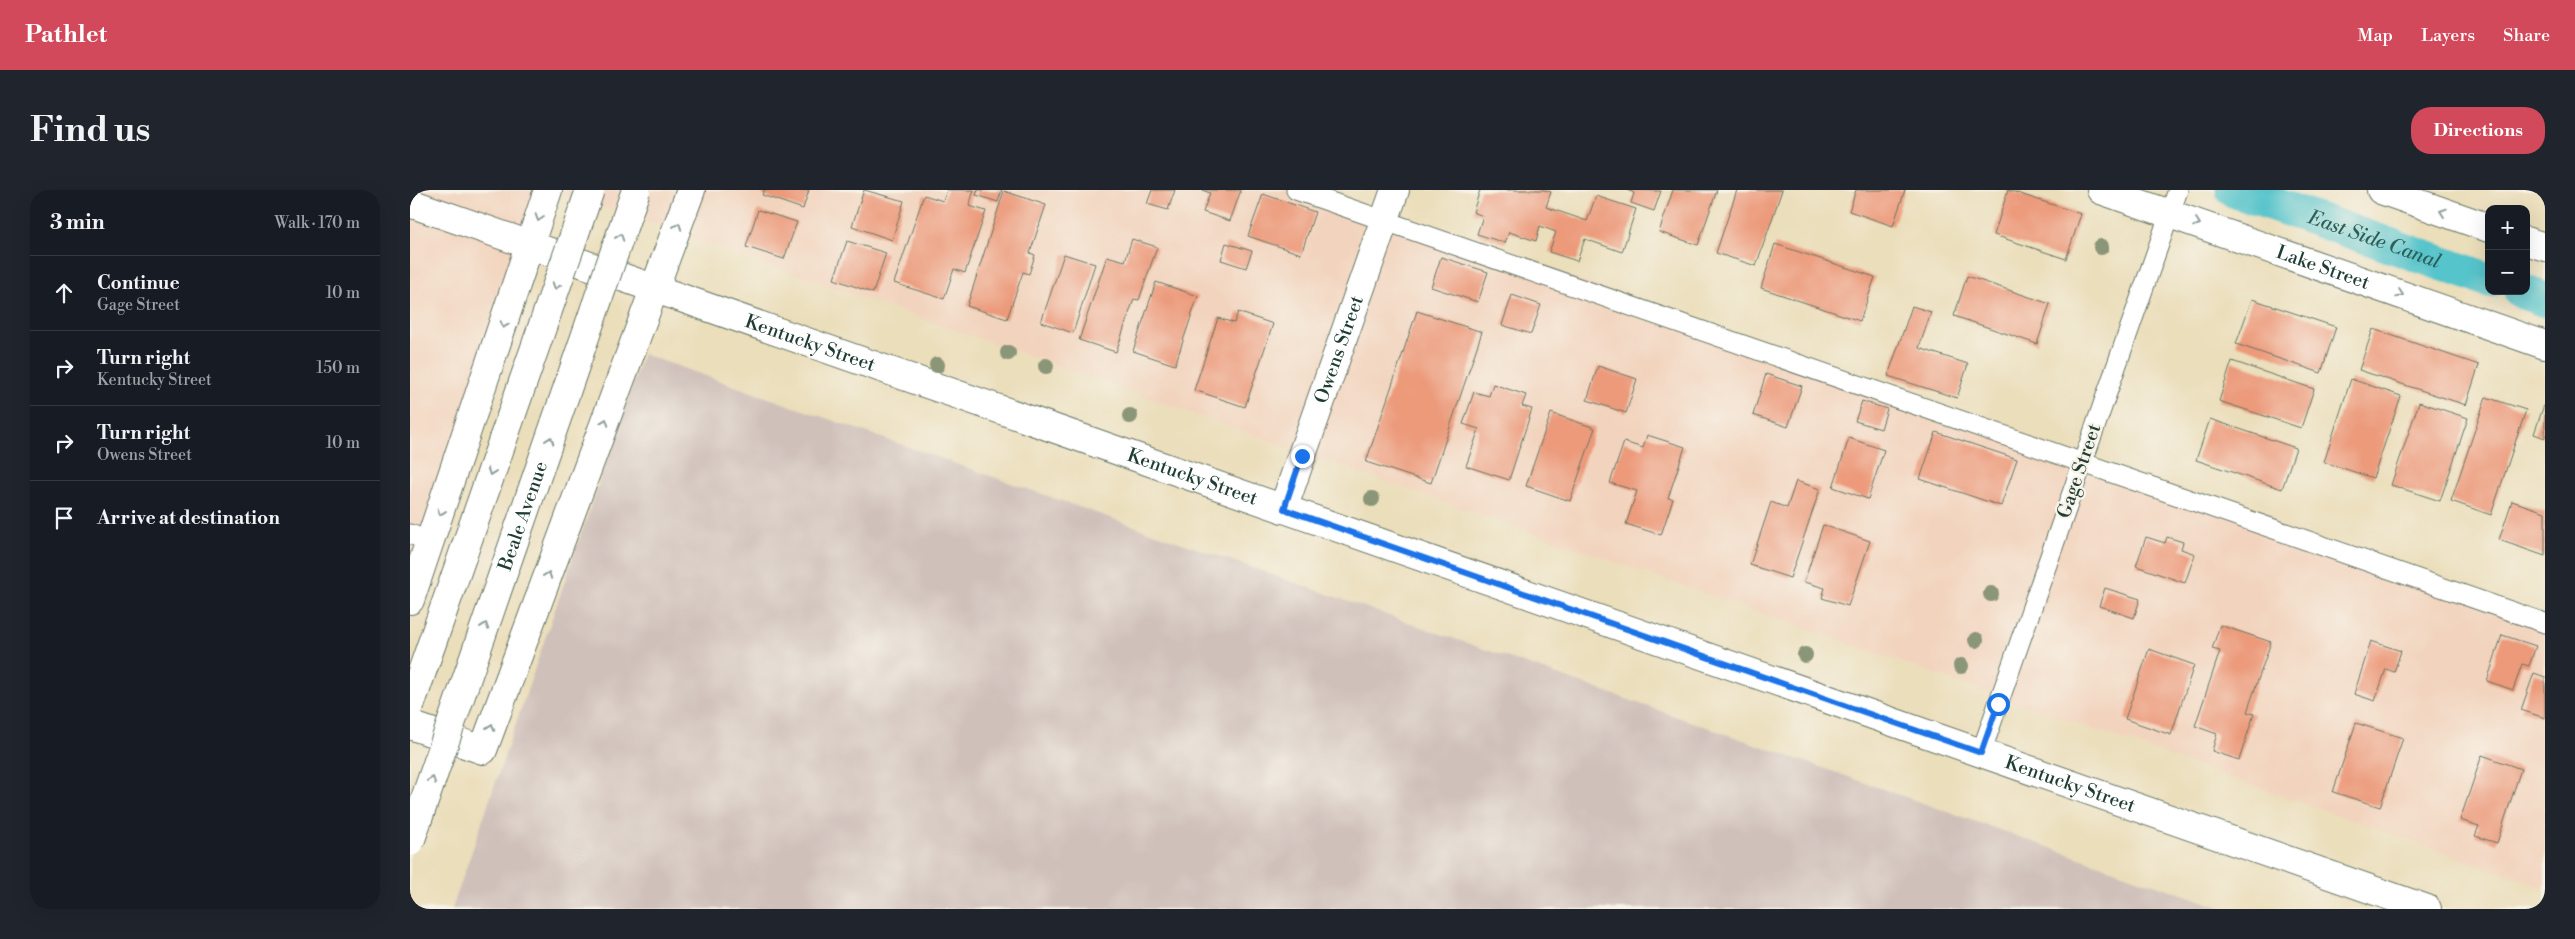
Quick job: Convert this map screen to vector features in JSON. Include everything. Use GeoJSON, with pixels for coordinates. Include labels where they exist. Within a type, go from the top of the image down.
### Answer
{"type":"FeatureCollection","features":[{"type":"Feature","properties":{"kind":"street"},"geometry":{"type":"LineString","coordinates":[[410,600],[421,538],[530,246],[548,190]]}},
{"type":"Feature","properties":{"kind":"street"},"geometry":{"type":"LineString","coordinates":[[410,706],[590,190]]}},
{"type":"Feature","properties":{"kind":"street","name":"Beale Avenue"},"geometry":{"type":"LineString","coordinates":[[410,842],[636,190]]}},
{"type":"Feature","properties":{"kind":"street"},"geometry":{"type":"LineString","coordinates":[[410,725],[483,750],[691,190]]}},
{"type":"Feature","properties":{"kind":"street","name":"Owens Street"},"geometry":{"type":"LineString","coordinates":[[1284,509],[1395,190]]}},
{"type":"Feature","properties":{"kind":"street","name":"Lake Street"},"geometry":{"type":"LineString","coordinates":[[2101,190],[2174,202],[2545,345]]}},
{"type":"Feature","properties":{"kind":"street"},"geometry":{"type":"LineString","coordinates":[[2381,190],[2485,227]]}},
{"type":"Feature","properties":{"kind":"street","name":"Kentucky Street"},"geometry":{"type":"LineString","coordinates":[[410,203],[2427,909]]}},
{"type":"Feature","properties":{"kind":"street"},"geometry":{"type":"LineString","coordinates":[[2530,242],[2545,247]]}},
{"type":"Feature","properties":{"kind":"lane"},"geometry":{"type":"LineString","coordinates":[[1296,190],[2545,623]]}},
{"type":"Feature","properties":{"kind":"lane","name":"Gage Street"},"geometry":{"type":"LineString","coordinates":[[1981,753],[2174,202]]}},
{"type":"Feature","properties":{"kind":"shaded area"},"geometry":{"type":"Polygon","coordinates":[[[410,190],[551,190],[410,568],[410,190]]]}},
{"type":"Feature","properties":{"kind":"shaded area"},"geometry":{"type":"Polygon","coordinates":[[[555,190],[1325,190],[2545,620],[2545,888],[555,190]]]}},
{"type":"Feature","properties":{"kind":"shaded area"},"geometry":{"type":"Polygon","coordinates":[[[643,354],[2225,909],[452,909],[643,354]]]}},
{"type":"Feature","properties":{"kind":"building"},"geometry":{"type":"Polygon","coordinates":[[[764,190],[809,190],[803,209],[762,195],[764,190]]]}},
{"type":"Feature","properties":{"kind":"building"},"geometry":{"type":"Polygon","coordinates":[[[864,190],[904,201],[892,240],[852,226],[864,190]]]}},
{"type":"Feature","properties":{"kind":"building"},"geometry":{"type":"Polygon","coordinates":[[[947,190],[974,190],[969,206],[986,211],[965,273],[954,269],[944,299],[894,283],[924,195],[943,201],[947,190]]]}},
{"type":"Feature","properties":{"kind":"building"},"geometry":{"type":"Polygon","coordinates":[[[978,190],[1002,190],[998,202],[976,195],[978,190]]]}},
{"type":"Feature","properties":{"kind":"building"},"geometry":{"type":"Polygon","coordinates":[[[1152,190],[1175,190],[1168,210],[1147,204],[1152,190]]]}},
{"type":"Feature","properties":{"kind":"building"},"geometry":{"type":"Polygon","coordinates":[[[1202,190],[1241,190],[1230,221],[1203,212],[1210,193],[1202,190]]]}},
{"type":"Feature","properties":{"kind":"building"},"geometry":{"type":"Polygon","coordinates":[[[1480,190],[1544,190],[1551,192],[1546,207],[1587,221],[1596,196],[1636,209],[1622,252],[1585,239],[1577,261],[1549,252],[1556,232],[1540,226],[1536,241],[1509,232],[1505,243],[1477,234],[1483,216],[1473,212],[1480,190]]]}},
{"type":"Feature","properties":{"kind":"building"},"geometry":{"type":"Polygon","coordinates":[[[1627,190],[1661,191],[1654,211],[1631,203],[1634,193],[1627,190]]]}},
{"type":"Feature","properties":{"kind":"building"},"geometry":{"type":"Polygon","coordinates":[[[1673,190],[1717,190],[1698,245],[1659,232],[1673,190]]]}},
{"type":"Feature","properties":{"kind":"building"},"geometry":{"type":"Polygon","coordinates":[[[1737,190],[1782,190],[1756,266],[1716,253],[1737,190]]]}},
{"type":"Feature","properties":{"kind":"building"},"geometry":{"type":"Polygon","coordinates":[[[1856,190],[1905,190],[1893,226],[1849,211],[1856,190]]]}},
{"type":"Feature","properties":{"kind":"building"},"geometry":{"type":"Polygon","coordinates":[[[2008,190],[2081,214],[2066,259],[1994,235],[2008,190]]]}},
{"type":"Feature","properties":{"kind":"building"},"geometry":{"type":"Polygon","coordinates":[[[1004,191],[1046,205],[1030,253],[1035,255],[1029,274],[1023,272],[1007,319],[967,306],[1004,191]]]}},
{"type":"Feature","properties":{"kind":"building"},"geometry":{"type":"Polygon","coordinates":[[[1263,194],[1315,212],[1301,254],[1248,236],[1263,194]]]}},
{"type":"Feature","properties":{"kind":"building"},"geometry":{"type":"Polygon","coordinates":[[[758,210],[797,222],[784,259],[746,247],[758,210]]]}},
{"type":"Feature","properties":{"kind":"building"},"geometry":{"type":"Polygon","coordinates":[[[1132,239],[1157,247],[1139,300],[1134,299],[1116,352],[1079,340],[1107,256],[1125,261],[1132,239]]]}},
{"type":"Feature","properties":{"kind":"building"},"geometry":{"type":"Polygon","coordinates":[[[847,241],[886,253],[873,293],[834,279],[847,241]]]}},
{"type":"Feature","properties":{"kind":"building"},"geometry":{"type":"Polygon","coordinates":[[[1226,243],[1252,251],[1246,268],[1221,260],[1226,243]]]}},
{"type":"Feature","properties":{"kind":"building"},"geometry":{"type":"Polygon","coordinates":[[[1775,244],[1875,277],[1860,321],[1761,288],[1775,244]]]}},
{"type":"Feature","properties":{"kind":"building"},"geometry":{"type":"Polygon","coordinates":[[[1064,254],[1095,264],[1073,333],[1041,322],[1064,254]]]}},
{"type":"Feature","properties":{"kind":"building"},"geometry":{"type":"Polygon","coordinates":[[[1441,257],[1488,272],[1478,302],[1431,287],[1441,257]]]}},
{"type":"Feature","properties":{"kind":"building"},"geometry":{"type":"Polygon","coordinates":[[[1967,276],[2050,304],[2037,344],[1954,316],[1967,276]]]}},
{"type":"Feature","properties":{"kind":"building"},"geometry":{"type":"Polygon","coordinates":[[[1156,282],[1198,296],[1175,365],[1133,351],[1156,282]]]}},
{"type":"Feature","properties":{"kind":"building"},"geometry":{"type":"Polygon","coordinates":[[[1512,295],[1541,305],[1531,334],[1502,325],[1512,295]]]}},
{"type":"Feature","properties":{"kind":"building"},"geometry":{"type":"Polygon","coordinates":[[[2252,299],[2336,327],[2321,373],[2236,344],[2252,299]]]}},
{"type":"Feature","properties":{"kind":"building"},"geometry":{"type":"Polygon","coordinates":[[[1912,306],[1931,312],[1919,348],[1968,364],[1957,398],[1888,376],[1912,306]]]}},
{"type":"Feature","properties":{"kind":"building"},"geometry":{"type":"Polygon","coordinates":[[[1417,311],[1482,332],[1431,483],[1366,462],[1417,311]]]}},
{"type":"Feature","properties":{"kind":"building"},"geometry":{"type":"Polygon","coordinates":[[[1238,312],[1273,324],[1245,407],[1194,390],[1218,318],[1234,323],[1238,312]]]}},
{"type":"Feature","properties":{"kind":"building"},"geometry":{"type":"Polygon","coordinates":[[[2373,329],[2479,365],[2466,405],[2359,370],[2373,329]]]}},
{"type":"Feature","properties":{"kind":"building"},"geometry":{"type":"Polygon","coordinates":[[[2232,361],[2314,389],[2301,428],[2219,401],[2232,361]]]}},
{"type":"Feature","properties":{"kind":"building"},"geometry":{"type":"Polygon","coordinates":[[[1598,366],[1637,379],[1626,413],[1587,400],[1598,366]]]}},
{"type":"Feature","properties":{"kind":"building"},"geometry":{"type":"Polygon","coordinates":[[[1766,374],[1802,386],[1788,427],[1753,415],[1766,374]]]}},
{"type":"Feature","properties":{"kind":"building"},"geometry":{"type":"Polygon","coordinates":[[[2351,379],[2401,396],[2373,478],[2324,462],[2351,379]]]}},
{"type":"Feature","properties":{"kind":"building"},"geometry":{"type":"Polygon","coordinates":[[[1493,384],[1526,395],[1522,406],[1532,409],[1509,480],[1466,466],[1479,429],[1463,424],[1474,392],[1489,396],[1493,384]]]}},
{"type":"Feature","properties":{"kind":"building"},"geometry":{"type":"Polygon","coordinates":[[[2486,397],[2526,410],[2491,515],[2451,501],[2486,397]]]}},
{"type":"Feature","properties":{"kind":"building"},"geometry":{"type":"Polygon","coordinates":[[[1862,401],[1887,409],[1881,429],[1855,421],[1862,401]]]}},
{"type":"Feature","properties":{"kind":"building"},"geometry":{"type":"Polygon","coordinates":[[[2419,402],[2468,418],[2440,501],[2391,485],[2419,402]]]}},
{"type":"Feature","properties":{"kind":"building"},"geometry":{"type":"Polygon","coordinates":[[[2545,402],[2545,438],[2534,434],[2545,402]]]}},
{"type":"Feature","properties":{"kind":"building"},"geometry":{"type":"Polygon","coordinates":[[[1551,413],[1595,428],[1570,501],[1526,486],[1551,413]]]}},
{"type":"Feature","properties":{"kind":"building"},"geometry":{"type":"Polygon","coordinates":[[[2210,419],[2296,448],[2282,489],[2196,460],[2210,419]]]}},
{"type":"Feature","properties":{"kind":"building"},"geometry":{"type":"Polygon","coordinates":[[[1936,432],[2017,459],[2001,506],[1920,479],[1936,432]]]}},
{"type":"Feature","properties":{"kind":"building"},"geometry":{"type":"Polygon","coordinates":[[[1647,435],[1685,447],[1668,498],[1673,499],[1661,535],[1626,524],[1637,491],[1610,483],[1624,442],[1643,448],[1647,435]]]}},
{"type":"Feature","properties":{"kind":"building"},"geometry":{"type":"Polygon","coordinates":[[[1849,438],[1884,450],[1868,499],[1833,487],[1849,438]]]}},
{"type":"Feature","properties":{"kind":"building"},"geometry":{"type":"Polygon","coordinates":[[[1796,481],[1820,489],[1790,578],[1750,565],[1771,502],[1787,508],[1796,481]]]}},
{"type":"Feature","properties":{"kind":"building"},"geometry":{"type":"Polygon","coordinates":[[[2512,501],[2545,512],[2545,556],[2499,540],[2512,501]]]}},
{"type":"Feature","properties":{"kind":"building"},"geometry":{"type":"Polygon","coordinates":[[[1823,525],[1870,541],[1848,606],[1822,598],[1825,588],[1804,582],[1823,525]]]}},
{"type":"Feature","properties":{"kind":"building"},"geometry":{"type":"Polygon","coordinates":[[[2146,537],[2165,543],[2167,537],[2183,542],[2181,549],[2195,554],[2185,583],[2136,566],[2146,537]]]}},
{"type":"Feature","properties":{"kind":"building"},"geometry":{"type":"Polygon","coordinates":[[[2105,588],[2140,599],[2134,618],[2099,606],[2105,588]]]}},
{"type":"Feature","properties":{"kind":"building"},"geometry":{"type":"Polygon","coordinates":[[[2220,625],[2271,642],[2247,712],[2254,714],[2239,760],[2212,751],[2217,734],[2195,726],[2220,651],[2212,649],[2220,625]]]}},
{"type":"Feature","properties":{"kind":"building"},"geometry":{"type":"Polygon","coordinates":[[[2502,635],[2536,646],[2529,666],[2522,664],[2513,690],[2487,681],[2502,635]]]}},
{"type":"Feature","properties":{"kind":"building"},"geometry":{"type":"Polygon","coordinates":[[[2371,641],[2401,651],[2394,672],[2386,669],[2375,701],[2354,694],[2371,641]]]}},
{"type":"Feature","properties":{"kind":"building"},"geometry":{"type":"Polygon","coordinates":[[[2149,649],[2194,665],[2171,735],[2125,719],[2149,649]]]}},
{"type":"Feature","properties":{"kind":"building"},"geometry":{"type":"Polygon","coordinates":[[[2534,673],[2545,677],[2545,718],[2521,710],[2534,673]]]}},
{"type":"Feature","properties":{"kind":"building"},"geometry":{"type":"Polygon","coordinates":[[[2356,723],[2403,738],[2380,807],[2333,792],[2356,723]]]}},
{"type":"Feature","properties":{"kind":"building"},"geometry":{"type":"Polygon","coordinates":[[[2482,755],[2521,769],[2497,843],[2475,836],[2479,826],[2460,820],[2482,755]]]}},
{"type":"Feature","properties":{"kind":"waterway","name":"East Side Canal"},"geometry":{"type":"LineString","coordinates":[[2233,190],[2485,279]]}},
{"type":"Feature","properties":{"kind":"waterway","name":"East Side Canal"},"geometry":{"type":"LineString","coordinates":[[2530,294],[2545,300]]}},
{"type":"Feature","properties":{"kind":"route"},"geometry":{"type":"LineString","coordinates":[[1302,456],[1284,509],[1981,753],[1998,704]]}}]}
